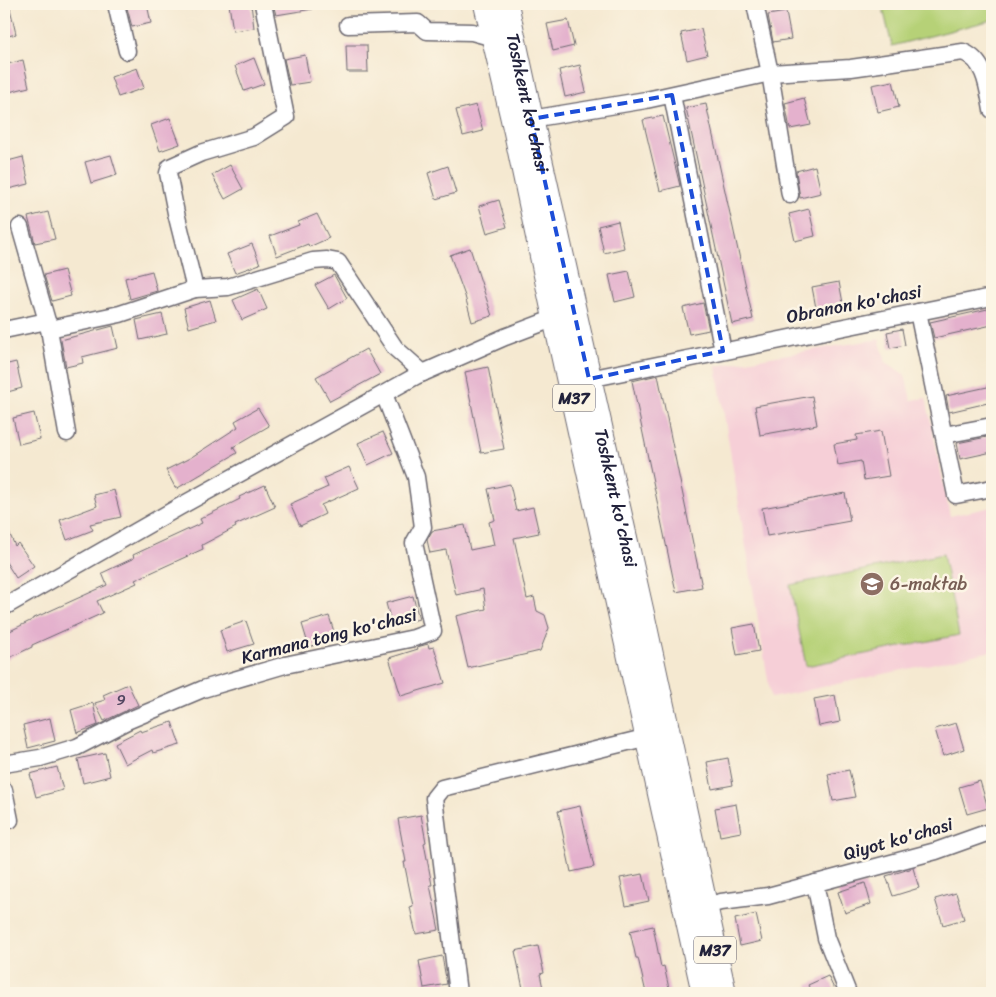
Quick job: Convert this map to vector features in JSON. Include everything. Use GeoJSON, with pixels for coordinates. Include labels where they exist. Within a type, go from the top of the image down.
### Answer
{"type":"FeatureCollection","features":[{"type":"Feature","properties":{"kind":"highway","name":"Toshkent ko'chasi"},"geometry":{"type":"LineString","coordinates":[[486,4],[518,141],[555,318],[648,737],[696,908],[724,993]]}},
{"type":"Feature","properties":{"kind":"highway","name":"Toshkent ko'chasi"},"geometry":{"type":"LineString","coordinates":[[506,4],[590,379],[696,908],[704,993]]}},
{"type":"Feature","properties":{"kind":"street"},"geometry":{"type":"LineString","coordinates":[[116,4],[127,51]]}},
{"type":"Feature","properties":{"kind":"street"},"geometry":{"type":"LineString","coordinates":[[195,289],[168,173],[170,167],[201,153],[254,137],[286,118],[263,4]]}},
{"type":"Feature","properties":{"kind":"street"},"geometry":{"type":"LineString","coordinates":[[755,4],[770,73],[790,196]]}},
{"type":"Feature","properties":{"kind":"street"},"geometry":{"type":"LineString","coordinates":[[348,25],[418,22],[427,31],[472,32],[494,38]]}},
{"type":"Feature","properties":{"kind":"street"},"geometry":{"type":"LineString","coordinates":[[531,119],[672,95],[770,73],[851,68],[963,52],[972,56],[984,74],[992,110]]}},
{"type":"Feature","properties":{"kind":"street"},"geometry":{"type":"LineString","coordinates":[[672,95],[723,351]]}},
{"type":"Feature","properties":{"kind":"street"},"geometry":{"type":"LineString","coordinates":[[20,227],[48,325],[67,433]]}},
{"type":"Feature","properties":{"kind":"street"},"geometry":{"type":"LineString","coordinates":[[4,330],[120,314],[195,289],[228,287],[313,261],[327,260],[338,262],[395,348],[423,373]]}},
{"type":"Feature","properties":{"kind":"street","name":"Obranon ko'chasi"},"geometry":{"type":"LineString","coordinates":[[590,379],[992,297]]}},
{"type":"Feature","properties":{"kind":"street"},"geometry":{"type":"LineString","coordinates":[[918,312],[956,495],[992,488]]}},
{"type":"Feature","properties":{"kind":"street"},"geometry":{"type":"LineString","coordinates":[[4,608],[179,507],[423,373],[505,337],[555,318]]}},
{"type":"Feature","properties":{"kind":"street","name":"Karmana tong ko'chasi"},"geometry":{"type":"LineString","coordinates":[[4,764],[40,758],[77,746],[127,721],[203,688],[284,666],[414,638],[433,631],[414,543],[423,527],[416,477],[384,394]]}},
{"type":"Feature","properties":{"kind":"street"},"geometry":{"type":"LineString","coordinates":[[944,435],[992,426]]}},
{"type":"Feature","properties":{"kind":"street"},"geometry":{"type":"LineString","coordinates":[[458,993],[434,798],[442,788],[648,737]]}},
{"type":"Feature","properties":{"kind":"street"},"geometry":{"type":"LineString","coordinates":[[4,790],[10,820]]}},
{"type":"Feature","properties":{"kind":"street","name":"Qiyot ko'chasi"},"geometry":{"type":"LineString","coordinates":[[696,908],[721,902],[768,896],[936,851],[992,831]]}},
{"type":"Feature","properties":{"kind":"street"},"geometry":{"type":"LineString","coordinates":[[815,883],[826,938],[848,993]]}},
{"type":"Feature","properties":{"kind":"highlighted area"},"geometry":{"type":"Polygon","coordinates":[[[672,95],[723,351],[589,379],[531,119],[672,95]]]}},
{"type":"Feature","properties":{"kind":"shaded area","name":"6-maktab"},"geometry":{"type":"Polygon","coordinates":[[[879,339],[886,362],[905,375],[911,400],[926,398],[950,516],[992,507],[992,651],[771,698],[716,366],[879,339]]]}},
{"type":"Feature","properties":{"kind":"green space"},"geometry":{"type":"Polygon","coordinates":[[[882,4],[992,4],[992,20],[892,46],[882,4]]]}},
{"type":"Feature","properties":{"kind":"green space"},"geometry":{"type":"Polygon","coordinates":[[[943,554],[959,635],[806,666],[790,585],[943,554]]]}},
{"type":"Feature","properties":{"kind":"building"},"geometry":{"type":"Polygon","coordinates":[[[4,4],[9,4],[16,34],[4,37],[4,4]]]}},
{"type":"Feature","properties":{"kind":"building"},"geometry":{"type":"Polygon","coordinates":[[[126,4],[147,4],[151,23],[132,27],[126,4]]]}},
{"type":"Feature","properties":{"kind":"building"},"geometry":{"type":"Polygon","coordinates":[[[229,4],[251,4],[254,28],[233,31],[229,4]]]}},
{"type":"Feature","properties":{"kind":"building"},"geometry":{"type":"Polygon","coordinates":[[[273,4],[313,4],[313,9],[276,15],[273,4]]]}},
{"type":"Feature","properties":{"kind":"building"},"geometry":{"type":"Polygon","coordinates":[[[786,12],[791,39],[773,42],[768,15],[786,12]]]}},
{"type":"Feature","properties":{"kind":"building"},"geometry":{"type":"Polygon","coordinates":[[[568,20],[574,46],[553,51],[547,24],[568,20]]]}},
{"type":"Feature","properties":{"kind":"building"},"geometry":{"type":"Polygon","coordinates":[[[701,29],[707,55],[687,60],[681,33],[701,29]]]}},
{"type":"Feature","properties":{"kind":"building"},"geometry":{"type":"Polygon","coordinates":[[[346,45],[367,45],[368,72],[347,72],[346,45]]]}},
{"type":"Feature","properties":{"kind":"building"},"geometry":{"type":"Polygon","coordinates":[[[305,55],[310,82],[290,85],[284,59],[305,55]]]}},
{"type":"Feature","properties":{"kind":"building"},"geometry":{"type":"Polygon","coordinates":[[[254,58],[264,84],[244,91],[235,66],[254,58]]]}},
{"type":"Feature","properties":{"kind":"building"},"geometry":{"type":"Polygon","coordinates":[[[23,60],[29,87],[9,92],[4,65],[23,60]]]}},
{"type":"Feature","properties":{"kind":"building"},"geometry":{"type":"Polygon","coordinates":[[[580,65],[586,92],[565,97],[559,70],[580,65]]]}},
{"type":"Feature","properties":{"kind":"building"},"geometry":{"type":"Polygon","coordinates":[[[137,68],[144,88],[118,97],[111,77],[137,68]]]}},
{"type":"Feature","properties":{"kind":"building"},"geometry":{"type":"Polygon","coordinates":[[[893,81],[899,107],[878,112],[872,85],[893,81]]]}},
{"type":"Feature","properties":{"kind":"building"},"geometry":{"type":"Polygon","coordinates":[[[804,98],[811,125],[790,129],[785,103],[804,98]]]}},
{"type":"Feature","properties":{"kind":"building"},"geometry":{"type":"Polygon","coordinates":[[[706,104],[753,319],[732,324],[686,108],[706,104]]]}},
{"type":"Feature","properties":{"kind":"building"},"geometry":{"type":"Polygon","coordinates":[[[476,105],[483,131],[463,136],[456,110],[476,105]]]}},
{"type":"Feature","properties":{"kind":"building"},"geometry":{"type":"Polygon","coordinates":[[[663,116],[680,186],[660,191],[643,120],[663,116]]]}},
{"type":"Feature","properties":{"kind":"building"},"geometry":{"type":"Polygon","coordinates":[[[170,118],[180,144],[160,151],[151,125],[170,118]]]}},
{"type":"Feature","properties":{"kind":"building"},"geometry":{"type":"Polygon","coordinates":[[[111,155],[117,175],[91,183],[85,162],[111,155]]]}},
{"type":"Feature","properties":{"kind":"building"},"geometry":{"type":"Polygon","coordinates":[[[23,157],[29,184],[8,189],[4,162],[23,157]]]}},
{"type":"Feature","properties":{"kind":"building"},"geometry":{"type":"Polygon","coordinates":[[[230,165],[243,189],[225,199],[212,175],[230,165]]]}},
{"type":"Feature","properties":{"kind":"building"},"geometry":{"type":"Polygon","coordinates":[[[448,166],[456,193],[436,199],[428,173],[448,166]]]}},
{"type":"Feature","properties":{"kind":"building"},"geometry":{"type":"Polygon","coordinates":[[[815,166],[821,193],[800,198],[796,171],[815,166]]]}},
{"type":"Feature","properties":{"kind":"building"},"geometry":{"type":"Polygon","coordinates":[[[499,200],[507,227],[487,233],[479,206],[499,200]]]}},
{"type":"Feature","properties":{"kind":"building"},"geometry":{"type":"Polygon","coordinates":[[[809,209],[815,236],[795,241],[789,214],[809,209]]]}},
{"type":"Feature","properties":{"kind":"building"},"geometry":{"type":"Polygon","coordinates":[[[48,212],[55,239],[35,243],[28,217],[48,212]]]}},
{"type":"Feature","properties":{"kind":"building"},"geometry":{"type":"Polygon","coordinates":[[[317,214],[329,238],[309,247],[308,244],[277,256],[270,236],[299,225],[298,222],[317,214]]]}},
{"type":"Feature","properties":{"kind":"building"},"geometry":{"type":"Polygon","coordinates":[[[618,221],[624,248],[604,253],[598,226],[618,221]]]}},
{"type":"Feature","properties":{"kind":"building"},"geometry":{"type":"Polygon","coordinates":[[[252,244],[260,264],[235,273],[227,254],[252,244]]]}},
{"type":"Feature","properties":{"kind":"building"},"geometry":{"type":"Polygon","coordinates":[[[470,248],[492,316],[472,322],[450,255],[470,248]]]}},
{"type":"Feature","properties":{"kind":"building"},"geometry":{"type":"Polygon","coordinates":[[[64,270],[71,296],[52,301],[44,275],[64,270]]]}},
{"type":"Feature","properties":{"kind":"building"},"geometry":{"type":"Polygon","coordinates":[[[152,271],[157,291],[130,299],[125,278],[152,271]]]}},
{"type":"Feature","properties":{"kind":"building"},"geometry":{"type":"Polygon","coordinates":[[[629,271],[635,297],[615,302],[609,275],[629,271]]]}},
{"type":"Feature","properties":{"kind":"building"},"geometry":{"type":"Polygon","coordinates":[[[334,275],[347,298],[329,309],[315,285],[334,275]]]}},
{"type":"Feature","properties":{"kind":"building"},"geometry":{"type":"Polygon","coordinates":[[[839,282],[843,303],[816,308],[812,287],[839,282]]]}},
{"type":"Feature","properties":{"kind":"building"},"geometry":{"type":"Polygon","coordinates":[[[258,289],[267,309],[242,320],[233,300],[258,289]]]}},
{"type":"Feature","properties":{"kind":"building"},"geometry":{"type":"Polygon","coordinates":[[[210,300],[216,320],[189,328],[184,308],[210,300]]]}},
{"type":"Feature","properties":{"kind":"building"},"geometry":{"type":"Polygon","coordinates":[[[703,303],[709,330],[689,334],[683,308],[703,303]]]}},
{"type":"Feature","properties":{"kind":"building"},"geometry":{"type":"Polygon","coordinates":[[[992,308],[992,325],[934,338],[930,322],[992,308]]]}},
{"type":"Feature","properties":{"kind":"building"},"geometry":{"type":"Polygon","coordinates":[[[162,314],[167,334],[140,340],[136,320],[162,314]]]}},
{"type":"Feature","properties":{"kind":"building"},"geometry":{"type":"Polygon","coordinates":[[[113,326],[118,348],[82,357],[83,363],[66,367],[61,340],[113,326]]]}},
{"type":"Feature","properties":{"kind":"building"},"geometry":{"type":"Polygon","coordinates":[[[902,329],[905,345],[890,348],[887,332],[902,329]]]}},
{"type":"Feature","properties":{"kind":"building"},"geometry":{"type":"Polygon","coordinates":[[[366,349],[380,374],[330,401],[316,377],[366,349]]]}},
{"type":"Feature","properties":{"kind":"building"},"geometry":{"type":"Polygon","coordinates":[[[16,362],[22,388],[4,393],[4,365],[16,362]]]}},
{"type":"Feature","properties":{"kind":"building"},"geometry":{"type":"Polygon","coordinates":[[[488,367],[504,449],[481,453],[465,372],[488,367]]]}},
{"type":"Feature","properties":{"kind":"building"},"geometry":{"type":"Polygon","coordinates":[[[658,375],[702,587],[676,592],[632,381],[658,375]]]}},
{"type":"Feature","properties":{"kind":"building"},"geometry":{"type":"Polygon","coordinates":[[[992,386],[992,402],[949,412],[946,396],[992,386]]]}},
{"type":"Feature","properties":{"kind":"building"},"geometry":{"type":"Polygon","coordinates":[[[812,396],[817,425],[760,435],[755,406],[812,396]]]}},
{"type":"Feature","properties":{"kind":"building"},"geometry":{"type":"Polygon","coordinates":[[[258,408],[269,426],[233,447],[237,453],[176,489],[166,470],[190,458],[238,427],[235,421],[258,408]]]}},
{"type":"Feature","properties":{"kind":"building"},"geometry":{"type":"Polygon","coordinates":[[[34,413],[40,439],[19,444],[13,418],[34,413]]]}},
{"type":"Feature","properties":{"kind":"building"},"geometry":{"type":"Polygon","coordinates":[[[881,431],[889,476],[864,480],[861,461],[838,465],[834,444],[857,440],[856,435],[881,431]]]}},
{"type":"Feature","properties":{"kind":"building"},"geometry":{"type":"Polygon","coordinates":[[[383,432],[393,453],[368,465],[358,443],[383,432]]]}},
{"type":"Feature","properties":{"kind":"building"},"geometry":{"type":"Polygon","coordinates":[[[992,436],[992,452],[960,459],[957,443],[992,436]]]}},
{"type":"Feature","properties":{"kind":"building"},"geometry":{"type":"Polygon","coordinates":[[[349,467],[359,488],[321,505],[325,514],[300,526],[290,504],[328,487],[324,478],[349,467]]]}},
{"type":"Feature","properties":{"kind":"building"},"geometry":{"type":"Polygon","coordinates":[[[510,484],[516,511],[533,507],[539,533],[514,538],[527,599],[534,597],[537,611],[545,615],[549,628],[540,651],[468,668],[456,616],[486,609],[483,589],[456,595],[446,550],[430,553],[427,540],[432,531],[465,525],[470,550],[494,545],[489,522],[495,520],[488,489],[510,484]]]}},
{"type":"Feature","properties":{"kind":"building"},"geometry":{"type":"Polygon","coordinates":[[[265,485],[275,507],[235,525],[236,527],[202,545],[203,549],[135,580],[137,583],[97,601],[103,613],[32,645],[32,647],[7,659],[4,652],[4,634],[32,619],[107,585],[102,573],[134,558],[133,555],[202,523],[200,519],[265,485]]]}},
{"type":"Feature","properties":{"kind":"building"},"geometry":{"type":"Polygon","coordinates":[[[114,490],[121,517],[90,524],[93,530],[67,540],[60,520],[97,506],[94,495],[114,490]]]}},
{"type":"Feature","properties":{"kind":"building"},"geometry":{"type":"Polygon","coordinates":[[[845,493],[850,521],[767,536],[762,508],[845,493]]]}},
{"type":"Feature","properties":{"kind":"building"},"geometry":{"type":"Polygon","coordinates":[[[4,521],[15,546],[18,543],[34,566],[16,578],[4,559],[4,521]]]}},
{"type":"Feature","properties":{"kind":"building"},"geometry":{"type":"Polygon","coordinates":[[[413,596],[419,619],[392,626],[386,603],[413,596]]]}},
{"type":"Feature","properties":{"kind":"building"},"geometry":{"type":"Polygon","coordinates":[[[329,616],[336,638],[309,647],[302,624],[329,616]]]}},
{"type":"Feature","properties":{"kind":"building"},"geometry":{"type":"Polygon","coordinates":[[[246,621],[254,644],[227,652],[220,630],[246,621]]]}},
{"type":"Feature","properties":{"kind":"building"},"geometry":{"type":"Polygon","coordinates":[[[754,624],[759,651],[737,655],[732,628],[754,624]]]}},
{"type":"Feature","properties":{"kind":"building"},"geometry":{"type":"Polygon","coordinates":[[[428,644],[429,648],[434,647],[445,683],[401,696],[389,658],[428,644]]]}},
{"type":"Feature","properties":{"kind":"building"},"geometry":{"type":"Polygon","coordinates":[[[128,684],[138,705],[104,721],[95,703],[105,700],[103,695],[128,684]]]}},
{"type":"Feature","properties":{"kind":"building"},"geometry":{"type":"Polygon","coordinates":[[[835,695],[840,722],[819,726],[814,699],[835,695]]]}},
{"type":"Feature","properties":{"kind":"building"},"geometry":{"type":"Polygon","coordinates":[[[93,703],[98,725],[77,733],[71,710],[93,703]]]}},
{"type":"Feature","properties":{"kind":"building"},"geometry":{"type":"Polygon","coordinates":[[[50,718],[55,741],[28,748],[23,725],[50,718]]]}},
{"type":"Feature","properties":{"kind":"building"},"geometry":{"type":"Polygon","coordinates":[[[172,722],[180,745],[153,753],[152,750],[125,764],[115,743],[140,730],[141,732],[172,722]]]}},
{"type":"Feature","properties":{"kind":"building"},"geometry":{"type":"Polygon","coordinates":[[[956,723],[964,749],[943,756],[935,729],[956,723]]]}},
{"type":"Feature","properties":{"kind":"building"},"geometry":{"type":"Polygon","coordinates":[[[105,753],[110,776],[83,783],[78,759],[105,753]]]}},
{"type":"Feature","properties":{"kind":"building"},"geometry":{"type":"Polygon","coordinates":[[[728,758],[733,785],[712,789],[707,762],[728,758]]]}},
{"type":"Feature","properties":{"kind":"building"},"geometry":{"type":"Polygon","coordinates":[[[57,767],[63,790],[36,797],[30,774],[57,767]]]}},
{"type":"Feature","properties":{"kind":"building"},"geometry":{"type":"Polygon","coordinates":[[[849,770],[855,797],[833,801],[828,774],[849,770]]]}},
{"type":"Feature","properties":{"kind":"building"},"geometry":{"type":"Polygon","coordinates":[[[980,781],[988,808],[967,814],[959,787],[980,781]]]}},
{"type":"Feature","properties":{"kind":"building"},"geometry":{"type":"Polygon","coordinates":[[[736,804],[741,832],[720,836],[715,808],[736,804]]]}},
{"type":"Feature","properties":{"kind":"building"},"geometry":{"type":"Polygon","coordinates":[[[580,806],[594,867],[571,872],[558,811],[580,806]]]}},
{"type":"Feature","properties":{"kind":"building"},"geometry":{"type":"Polygon","coordinates":[[[421,815],[432,885],[430,885],[439,930],[416,934],[410,907],[413,906],[398,819],[421,815]]]}},
{"type":"Feature","properties":{"kind":"building"},"geometry":{"type":"Polygon","coordinates":[[[913,868],[919,888],[893,896],[886,876],[913,868]]]}},
{"type":"Feature","properties":{"kind":"building"},"geometry":{"type":"Polygon","coordinates":[[[643,874],[649,901],[626,906],[620,878],[643,874]]]}},
{"type":"Feature","properties":{"kind":"building"},"geometry":{"type":"Polygon","coordinates":[[[865,883],[871,904],[845,913],[838,892],[865,883]]]}},
{"type":"Feature","properties":{"kind":"building"},"geometry":{"type":"Polygon","coordinates":[[[956,893],[964,919],[943,925],[935,899],[956,893]]]}},
{"type":"Feature","properties":{"kind":"building"},"geometry":{"type":"Polygon","coordinates":[[[756,914],[762,941],[740,946],[735,919],[756,914]]]}},
{"type":"Feature","properties":{"kind":"building"},"geometry":{"type":"Polygon","coordinates":[[[653,926],[661,967],[664,966],[670,993],[646,993],[638,958],[636,958],[630,931],[653,926]]]}},
{"type":"Feature","properties":{"kind":"building"},"geometry":{"type":"Polygon","coordinates":[[[538,946],[544,973],[540,974],[544,993],[524,993],[515,951],[538,946]]]}},
{"type":"Feature","properties":{"kind":"building"},"geometry":{"type":"Polygon","coordinates":[[[442,956],[447,984],[424,988],[419,961],[442,956]]]}},
{"type":"Feature","properties":{"kind":"building"},"geometry":{"type":"Polygon","coordinates":[[[828,976],[836,993],[812,993],[808,985],[828,976]]]}},
{"type":"Feature","properties":{"kind":"place","name":"6-maktab"},"geometry":{"type":"Point","coordinates":[872,584]}}]}
